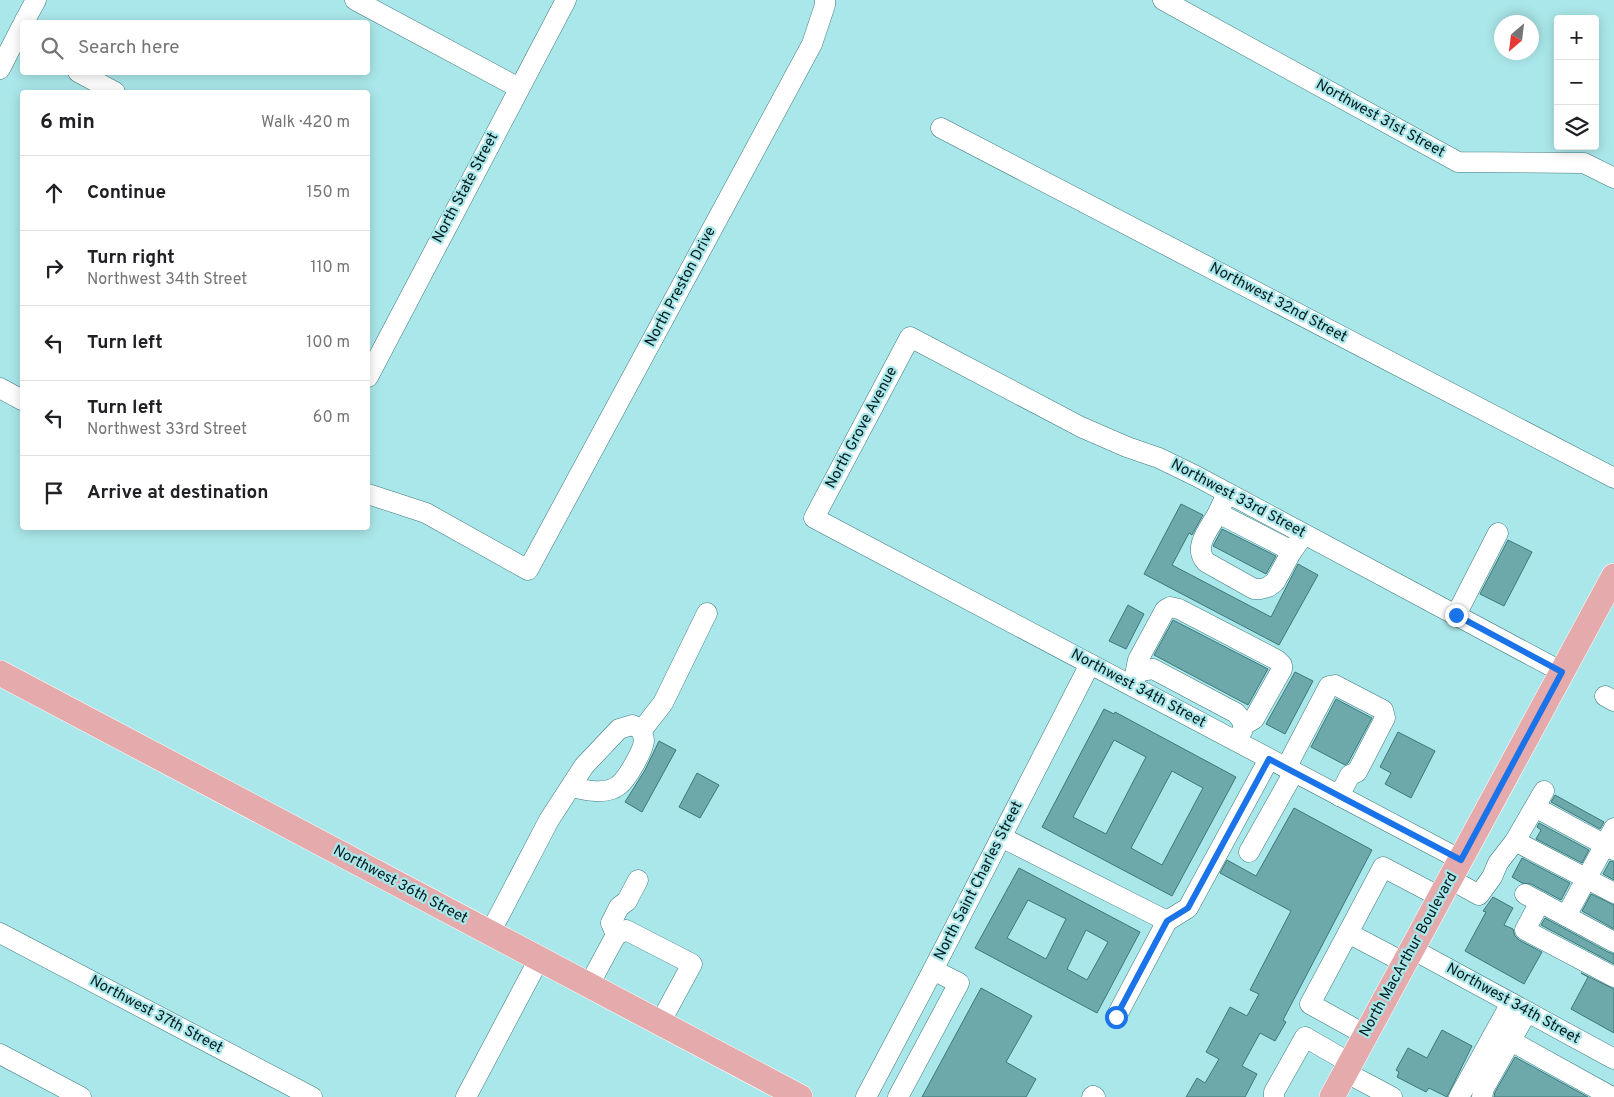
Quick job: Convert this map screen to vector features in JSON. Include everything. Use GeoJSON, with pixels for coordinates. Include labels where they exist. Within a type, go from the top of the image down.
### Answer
{"type":"FeatureCollection","features":[{"type":"Feature","properties":{"kind":"main road","name":"North MacArthur Boulevard"},"geometry":{"type":"LineString","coordinates":[[1332,1097],[1562,672],[1612,585]]}},
{"type":"Feature","properties":{"kind":"main road","name":"Northwest 36th Street"},"geometry":{"type":"LineString","coordinates":[[0,673],[800,1097]]}},
{"type":"Feature","properties":{"kind":"street"},"geometry":{"type":"LineString","coordinates":[[24,20],[36,0]]}},
{"type":"Feature","properties":{"kind":"street"},"geometry":{"type":"LineString","coordinates":[[355,0],[519,88]]}},
{"type":"Feature","properties":{"kind":"street","name":"North State Street"},"geometry":{"type":"LineString","coordinates":[[370,373],[566,0]]}},
{"type":"Feature","properties":{"kind":"street","name":"North Preston Drive"},"geometry":{"type":"LineString","coordinates":[[370,495],[426,513],[528,570],[812,44],[825,0]]}},
{"type":"Feature","properties":{"kind":"street","name":"Northwest 31st Street"},"geometry":{"type":"LineString","coordinates":[[1162,0],[1458,162],[1584,162],[1614,178]]}},
{"type":"Feature","properties":{"kind":"street"},"geometry":{"type":"LineString","coordinates":[[0,69],[17,33]]}},
{"type":"Feature","properties":{"kind":"street"},"geometry":{"type":"LineString","coordinates":[[84,75],[111,90]]}},
{"type":"Feature","properties":{"kind":"street","name":"Northwest 32nd Street"},"geometry":{"type":"LineString","coordinates":[[941,128],[1614,478]]}},
{"type":"Feature","properties":{"kind":"street","name":"Northwest 33rd Street"},"geometry":{"type":"LineString","coordinates":[[910,337],[1081,427],[1127,448],[1159,458],[1228,493],[1562,672]]}},
{"type":"Feature","properties":{"kind":"street","name":"North Grove Avenue"},"geometry":{"type":"LineString","coordinates":[[814,518],[910,337]]}},
{"type":"Feature","properties":{"kind":"street"},"geometry":{"type":"LineString","coordinates":[[0,388],[20,399]]}},
{"type":"Feature","properties":{"kind":"street"},"geometry":{"type":"LineString","coordinates":[[1228,493],[1200,544],[1201,557],[1206,562],[1254,589],[1268,587],[1274,582],[1303,534]]}},
{"type":"Feature","properties":{"kind":"street"},"geometry":{"type":"LineString","coordinates":[[1218,513],[1292,551]]}},
{"type":"Feature","properties":{"kind":"street","name":"Northwest 34th Street"},"geometry":{"type":"LineString","coordinates":[[814,518],[1090,664],[1132,680],[1237,742],[1339,796],[1450,879]]}},
{"type":"Feature","properties":{"kind":"street"},"geometry":{"type":"LineString","coordinates":[[1456,615],[1498,533]]}},
{"type":"Feature","properties":{"kind":"street"},"geometry":{"type":"LineString","coordinates":[[1132,680],[1138,660],[1160,616],[1170,607],[1179,609],[1277,660],[1282,665],[1282,669],[1254,719],[1243,723]]}},
{"type":"Feature","properties":{"kind":"street"},"geometry":{"type":"LineString","coordinates":[[571,786],[582,790],[602,792],[619,786],[637,761],[644,741],[642,730],[663,703],[707,613]]}},
{"type":"Feature","properties":{"kind":"street","name":"North Saint Charles Street"},"geometry":{"type":"LineString","coordinates":[[870,1090],[1090,664]]}},
{"type":"Feature","properties":{"kind":"street"},"geometry":{"type":"LineString","coordinates":[[1132,680],[1140,671],[1153,669],[1236,713],[1243,723],[1243,730],[1237,742]]}},
{"type":"Feature","properties":{"kind":"street"},"geometry":{"type":"LineString","coordinates":[[1116,1017],[1167,921],[1188,908],[1283,766],[1329,686],[1335,685],[1383,710],[1386,718],[1357,772],[1350,775],[1339,796]]}},
{"type":"Feature","properties":{"kind":"street"},"geometry":{"type":"LineString","coordinates":[[490,933],[549,820],[584,766],[619,729],[632,725],[642,730]]}},
{"type":"Feature","properties":{"kind":"street"},"geometry":{"type":"LineString","coordinates":[[1249,852],[1283,766]]}},
{"type":"Feature","properties":{"kind":"street"},"geometry":{"type":"LineString","coordinates":[[1366,1035],[1310,1004],[1383,867],[1450,879],[1479,895],[1492,878],[1498,863],[1515,841],[1539,799],[1611,841],[1587,878],[1566,916]]}},
{"type":"Feature","properties":{"kind":"street"},"geometry":{"type":"LineString","coordinates":[[1001,837],[1167,921]]}},
{"type":"Feature","properties":{"kind":"street"},"geometry":{"type":"LineString","coordinates":[[1515,841],[1614,893]]}},
{"type":"Feature","properties":{"kind":"street"},"geometry":{"type":"LineString","coordinates":[[616,935],[611,923],[619,907],[627,901],[638,880]]}},
{"type":"Feature","properties":{"kind":"street"},"geometry":{"type":"LineString","coordinates":[[1614,942],[1532,898],[1525,930],[1614,977]]}},
{"type":"Feature","properties":{"kind":"street"},"geometry":{"type":"LineString","coordinates":[[589,985],[616,935],[626,930],[692,964],[660,1023]]}},
{"type":"Feature","properties":{"kind":"street","name":"Northwest 37th Street"},"geometry":{"type":"LineString","coordinates":[[0,933],[312,1097]]}},
{"type":"Feature","properties":{"kind":"street","name":"Northwest 34th Street"},"geometry":{"type":"LineString","coordinates":[[1348,933],[1408,956],[1519,1007],[1614,1059]]}},
{"type":"Feature","properties":{"kind":"street"},"geometry":{"type":"LineString","coordinates":[[466,1097],[539,959]]}},
{"type":"Feature","properties":{"kind":"street"},"geometry":{"type":"LineString","coordinates":[[870,1090],[898,1097],[959,983],[933,970]]}},
{"type":"Feature","properties":{"kind":"street"},"geometry":{"type":"LineString","coordinates":[[1482,1097],[1484,1088],[1511,1041],[1519,1007]]}},
{"type":"Feature","properties":{"kind":"street"},"geometry":{"type":"LineString","coordinates":[[1459,1097],[1519,1007]]}},
{"type":"Feature","properties":{"kind":"street"},"geometry":{"type":"LineString","coordinates":[[1274,1097],[1274,1092],[1305,1037],[1392,1097]]}},
{"type":"Feature","properties":{"kind":"street"},"geometry":{"type":"LineString","coordinates":[[1511,1041],[1612,1097]]}},
{"type":"Feature","properties":{"kind":"street"},"geometry":{"type":"LineString","coordinates":[[0,1054],[81,1097]]}},
{"type":"Feature","properties":{"kind":"building"},"geometry":{"type":"Polygon","coordinates":[[[1181,504],[1203,515],[1192,535],[1189,533],[1172,565],[1271,617],[1298,564],[1318,575],[1279,645],[1144,574],[1181,504]]]}},
{"type":"Feature","properties":{"kind":"building"},"geometry":{"type":"Polygon","coordinates":[[[1222,529],[1276,556],[1266,574],[1213,546],[1222,529]]]}},
{"type":"Feature","properties":{"kind":"building"},"geometry":{"type":"Polygon","coordinates":[[[1508,540],[1532,552],[1504,606],[1480,594],[1508,540]]]}},
{"type":"Feature","properties":{"kind":"building"},"geometry":{"type":"Polygon","coordinates":[[[1128,605],[1144,614],[1126,649],[1109,641],[1128,605]]]}},
{"type":"Feature","properties":{"kind":"building"},"geometry":{"type":"Polygon","coordinates":[[[1173,620],[1268,669],[1248,705],[1154,655],[1173,620]]]}},
{"type":"Feature","properties":{"kind":"building"},"geometry":{"type":"Polygon","coordinates":[[[1295,672],[1313,681],[1285,734],[1266,724],[1295,672]]]}},
{"type":"Feature","properties":{"kind":"building"},"geometry":{"type":"Polygon","coordinates":[[[1336,699],[1372,718],[1348,763],[1345,765],[1311,747],[1336,699]]]}},
{"type":"Feature","properties":{"kind":"building"},"geometry":{"type":"Polygon","coordinates":[[[1104,709],[1114,714],[1115,712],[1236,777],[1172,896],[1042,827],[1104,709]],[[1114,740],[1073,817],[1106,834],[1146,757],[1114,740]],[[1172,771],[1131,848],[1162,865],[1203,788],[1172,771]]]}},
{"type":"Feature","properties":{"kind":"building"},"geometry":{"type":"Polygon","coordinates":[[[1398,732],[1435,751],[1411,798],[1385,784],[1391,773],[1380,767],[1398,732]]]}},
{"type":"Feature","properties":{"kind":"building"},"geometry":{"type":"Polygon","coordinates":[[[659,741],[676,750],[642,812],[625,802],[645,770],[659,741]]]}},
{"type":"Feature","properties":{"kind":"building"},"geometry":{"type":"Polygon","coordinates":[[[697,773],[719,785],[700,818],[679,807],[697,773]]]}},
{"type":"Feature","properties":{"kind":"building"},"geometry":{"type":"Polygon","coordinates":[[[1555,795],[1604,822],[1600,829],[1551,802],[1555,795]]]}},
{"type":"Feature","properties":{"kind":"building"},"geometry":{"type":"Polygon","coordinates":[[[1294,808],[1372,850],[1283,1020],[1286,1022],[1275,1041],[1260,1033],[1242,1066],[1257,1074],[1245,1097],[1186,1097],[1197,1078],[1205,1083],[1219,1059],[1206,1052],[1230,1007],[1247,1016],[1259,994],[1250,990],[1291,911],[1220,873],[1227,860],[1256,876],[1294,808]]]}},
{"type":"Feature","properties":{"kind":"building"},"geometry":{"type":"Polygon","coordinates":[[[1539,823],[1589,850],[1582,863],[1536,839],[1541,830],[1537,827],[1539,823]]]}},
{"type":"Feature","properties":{"kind":"building"},"geometry":{"type":"Polygon","coordinates":[[[1522,858],[1570,883],[1561,900],[1531,884],[1522,883],[1512,877],[1522,858]]]}},
{"type":"Feature","properties":{"kind":"building"},"geometry":{"type":"Polygon","coordinates":[[[1610,861],[1614,862],[1614,880],[1603,874],[1610,861]]]}},
{"type":"Feature","properties":{"kind":"building"},"geometry":{"type":"Polygon","coordinates":[[[1019,868],[1140,932],[1097,1013],[975,948],[1019,868]],[[1028,900],[1007,938],[1046,959],[1066,919],[1028,900]],[[1086,930],[1067,969],[1087,980],[1108,942],[1086,930]]]}},
{"type":"Feature","properties":{"kind":"building"},"geometry":{"type":"Polygon","coordinates":[[[1591,894],[1614,905],[1614,929],[1582,911],[1591,894]]]}},
{"type":"Feature","properties":{"kind":"building"},"geometry":{"type":"Polygon","coordinates":[[[1493,897],[1513,908],[1504,925],[1513,929],[1515,936],[1519,940],[1542,952],[1524,984],[1465,951],[1486,912],[1483,911],[1493,897]]]}},
{"type":"Feature","properties":{"kind":"building"},"geometry":{"type":"Polygon","coordinates":[[[1545,918],[1614,954],[1614,964],[1541,925],[1545,918]]]}},
{"type":"Feature","properties":{"kind":"building"},"geometry":{"type":"Polygon","coordinates":[[[1581,973],[1614,989],[1614,1033],[1571,1009],[1588,977],[1581,973]]]}},
{"type":"Feature","properties":{"kind":"building"},"geometry":{"type":"Polygon","coordinates":[[[981,988],[1032,1016],[1006,1062],[1036,1079],[1026,1097],[922,1097],[981,988]]]}},
{"type":"Feature","properties":{"kind":"building"},"geometry":{"type":"Polygon","coordinates":[[[1442,1030],[1472,1046],[1447,1097],[1429,1088],[1426,1092],[1397,1077],[1399,1072],[1396,1070],[1408,1048],[1427,1058],[1442,1030]]]}},
{"type":"Feature","properties":{"kind":"building"},"geometry":{"type":"Polygon","coordinates":[[[1515,1057],[1588,1097],[1494,1097],[1515,1057]]]}},
{"type":"Feature","properties":{"kind":"route"},"geometry":{"type":"LineString","coordinates":[[1116,1017],[1167,921],[1188,908],[1269,759],[1461,860],[1562,672],[1456,615]]}}]}
